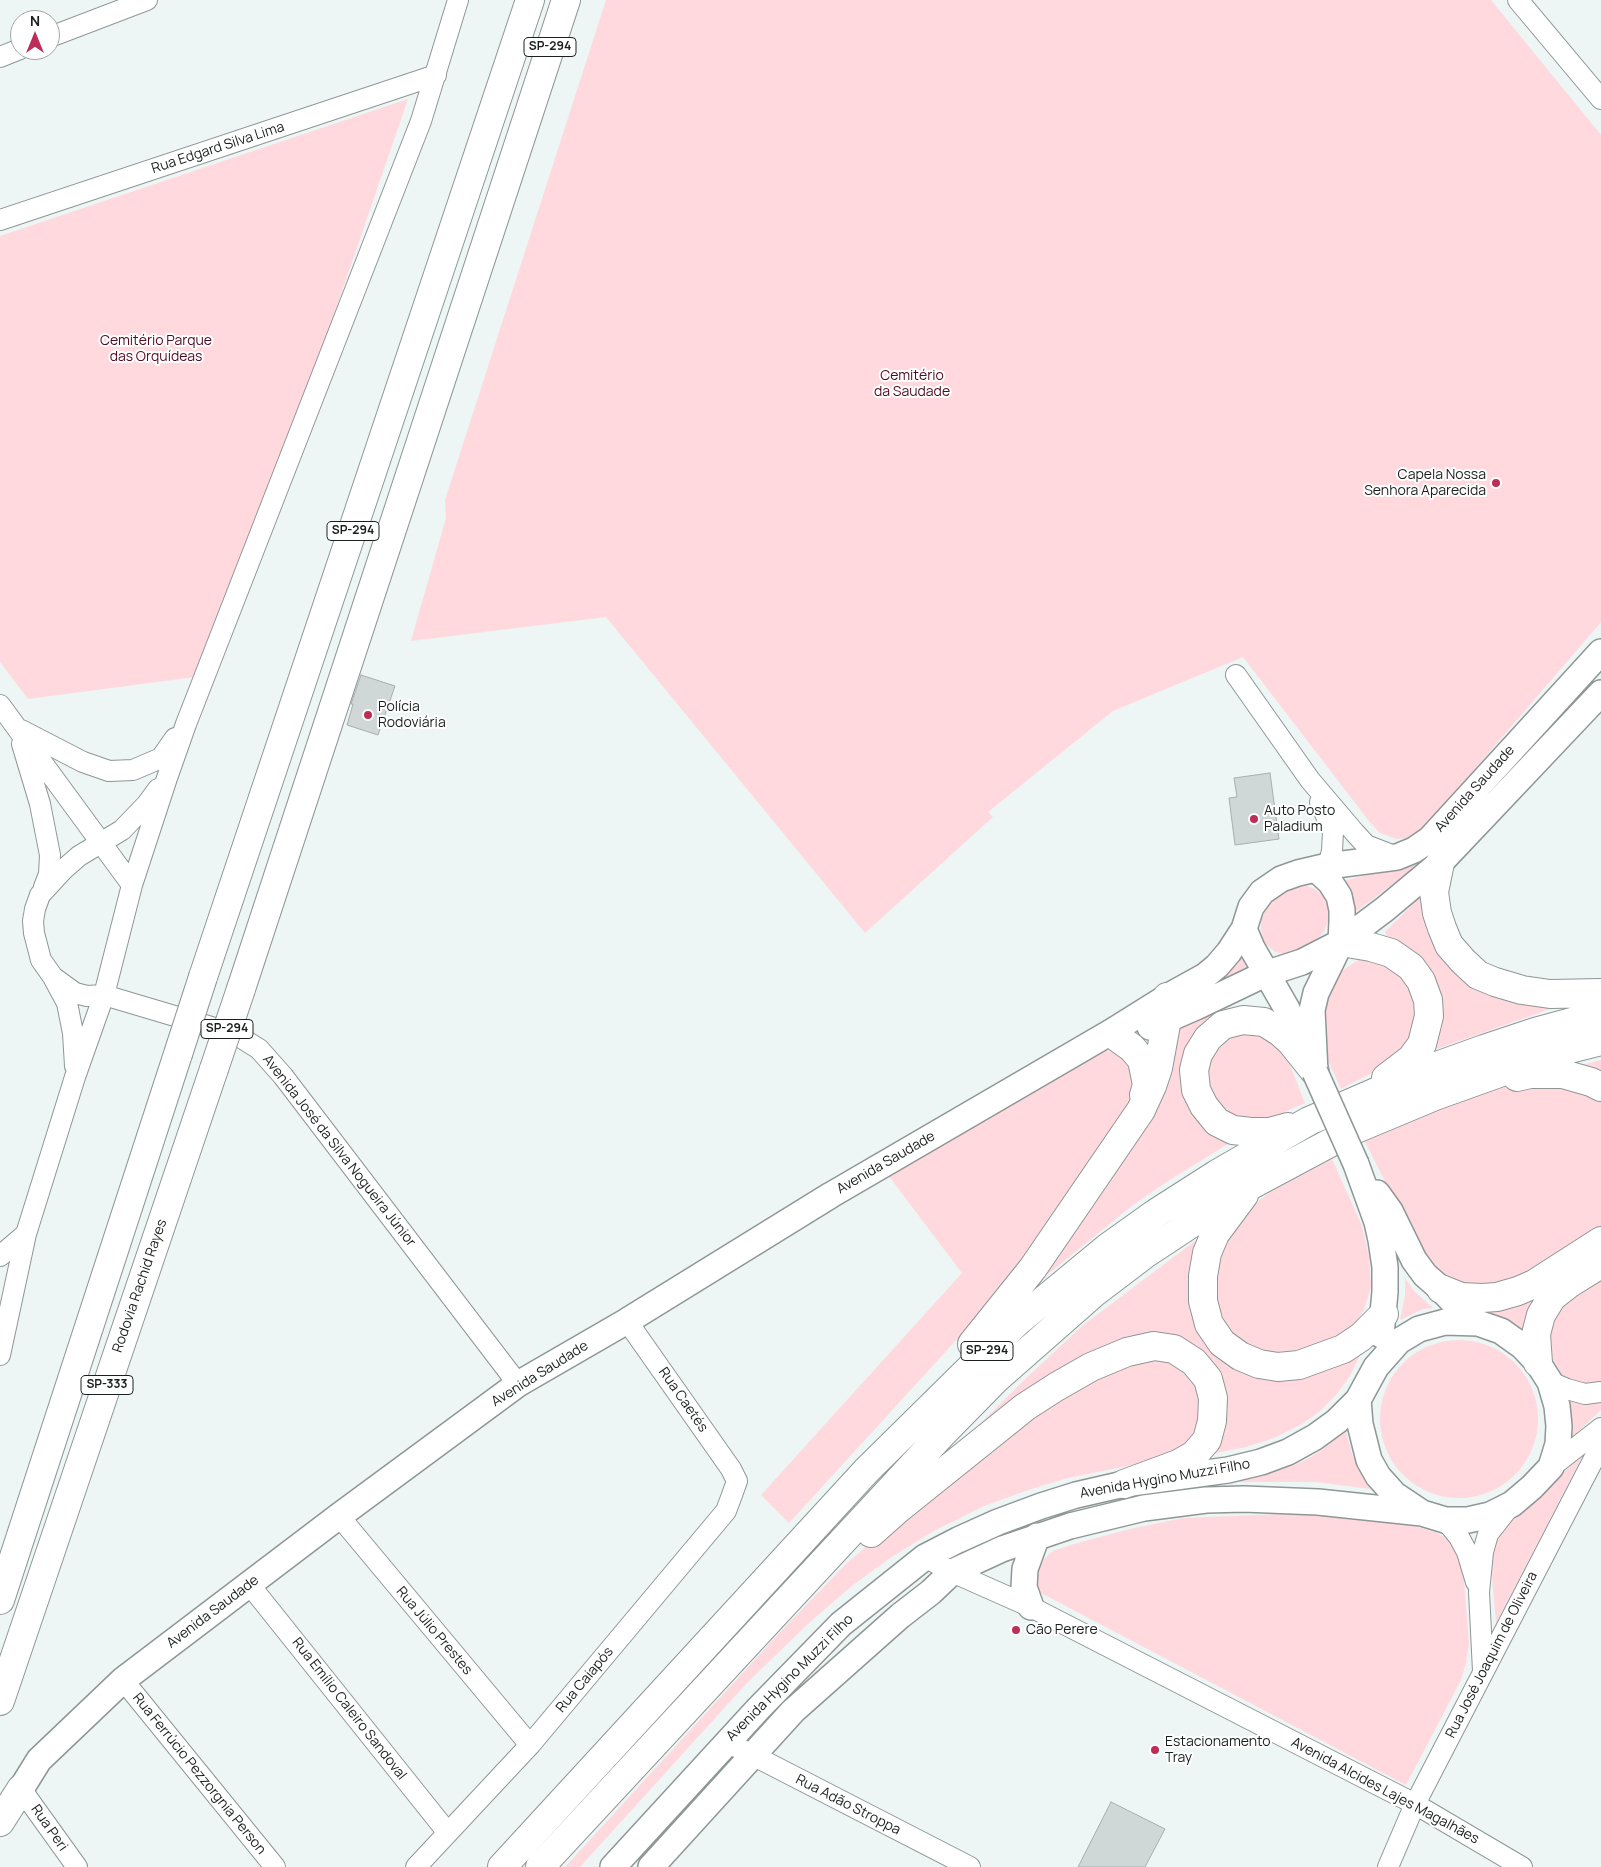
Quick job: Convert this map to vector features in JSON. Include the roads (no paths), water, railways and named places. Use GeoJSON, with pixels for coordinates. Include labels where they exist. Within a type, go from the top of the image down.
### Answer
{"type":"FeatureCollection","features":[{"type":"Feature","properties":{"kind":"highway","name":"SP-294"},"geometry":{"type":"LineString","coordinates":[[178,1054],[530,0]]}},
{"type":"Feature","properties":{"kind":"highway","name":"SP-294"},"geometry":{"type":"LineString","coordinates":[[214,1069],[566,0]]}},
{"type":"Feature","properties":{"kind":"highway"},"geometry":{"type":"LineString","coordinates":[[1440,863],[1434,892],[1442,928],[1448,945],[1478,975],[1522,990],[1550,994],[1601,993]]}},
{"type":"Feature","properties":{"kind":"highway"},"geometry":{"type":"LineString","coordinates":[[1341,942],[1371,947],[1391,953],[1411,967],[1421,981],[1428,1000],[1429,1016],[1422,1044],[1411,1059],[1356,1100]]}},
{"type":"Feature","properties":{"kind":"highway"},"geometry":{"type":"LineString","coordinates":[[867,1470],[981,1335],[1034,1268],[1141,1110],[1158,1068],[1167,1008]]}},
{"type":"Feature","properties":{"kind":"highway","name":"SP-294"},"geometry":{"type":"LineString","coordinates":[[502,1867],[867,1470],[1016,1323],[1100,1254],[1156,1213],[1217,1174],[1309,1121],[1431,1068],[1534,1032],[1601,1014]]}},
{"type":"Feature","properties":{"kind":"highway"},"geometry":{"type":"LineString","coordinates":[[1309,1121],[1270,1132],[1233,1130],[1218,1122],[1204,1106],[1196,1090],[1194,1070],[1198,1054],[1208,1038],[1223,1025],[1243,1020],[1264,1022],[1280,1032],[1291,1042],[1315,1072]]}},
{"type":"Feature","properties":{"kind":"highway"},"geometry":{"type":"LineString","coordinates":[[1118,1038],[1132,1048],[1142,1060],[1147,1085],[1141,1110]]}},
{"type":"Feature","properties":{"kind":"highway","name":"SP-294"},"geometry":{"type":"LineString","coordinates":[[540,1867],[942,1434],[996,1379],[1095,1292],[1195,1219],[1265,1176],[1356,1129],[1435,1096],[1558,1052],[1601,1041]]}},
{"type":"Feature","properties":{"kind":"highway","name":"SP-333"},"geometry":{"type":"LineString","coordinates":[[0,1600],[178,1054]]}},
{"type":"Feature","properties":{"kind":"highway","name":"Rodovia Rachid Rayes"},"geometry":{"type":"LineString","coordinates":[[0,1701],[214,1069]]}},
{"type":"Feature","properties":{"kind":"highway"},"geometry":{"type":"LineString","coordinates":[[1435,1096],[1530,1074],[1563,1074],[1601,1087]]}},
{"type":"Feature","properties":{"kind":"highway"},"geometry":{"type":"LineString","coordinates":[[1265,1176],[1242,1197],[1216,1234],[1208,1253],[1203,1276],[1203,1301],[1209,1324],[1222,1343],[1240,1356],[1259,1364],[1278,1367],[1299,1365],[1343,1349],[1361,1336],[1384,1314]]}},
{"type":"Feature","properties":{"kind":"highway"},"geometry":{"type":"LineString","coordinates":[[1441,1289],[1461,1297],[1482,1298],[1497,1297],[1518,1291],[1534,1284],[1601,1241]]}},
{"type":"Feature","properties":{"kind":"highway"},"geometry":{"type":"LineString","coordinates":[[1544,1373],[1536,1334],[1541,1315],[1552,1297],[1570,1283],[1601,1264]]}},
{"type":"Feature","properties":{"kind":"highway"},"geometry":{"type":"LineString","coordinates":[[750,1640],[898,1509],[1025,1407],[1090,1367],[1127,1352],[1154,1346],[1174,1349],[1194,1362],[1208,1379],[1213,1398],[1212,1420],[1207,1440],[1194,1455],[1178,1464],[1124,1484]]}},
{"type":"Feature","properties":{"kind":"highway"},"geometry":{"type":"LineString","coordinates":[[0,1822],[21,1789]]}},
{"type":"Feature","properties":{"kind":"main road","name":"Avenida Saudade"},"geometry":{"type":"LineString","coordinates":[[1322,868],[1397,858],[1414,850],[1430,839],[1601,652]]}},
{"type":"Feature","properties":{"kind":"main road","name":"Avenida Saudade"},"geometry":{"type":"LineString","coordinates":[[1341,942],[1385,909],[1440,863],[1601,693]]}},
{"type":"Feature","properties":{"kind":"main road"},"geometry":{"type":"LineString","coordinates":[[1062,1061],[1118,1038],[1167,1008],[1217,966],[1229,952],[1244,929],[1251,907],[1262,892],[1280,879],[1322,868],[1339,896],[1342,910],[1341,942],[1316,993],[1312,1010],[1315,1072]]}},
{"type":"Feature","properties":{"kind":"main road"},"geometry":{"type":"LineString","coordinates":[[1244,929],[1265,974],[1287,1009],[1356,1164],[1378,1222],[1385,1267],[1384,1314],[1376,1367]]}},
{"type":"Feature","properties":{"kind":"main road"},"geometry":{"type":"LineString","coordinates":[[1196,1007],[1265,974],[1302,962],[1341,942]]}},
{"type":"Feature","properties":{"kind":"main road"},"geometry":{"type":"LineString","coordinates":[[1062,1061],[1167,1008],[1196,1007],[1231,1001],[1262,999],[1287,1009]]}},
{"type":"Feature","properties":{"kind":"main road","name":"Avenida Saudade"},"geometry":{"type":"LineString","coordinates":[[21,1789],[39,1760],[123,1680],[339,1516],[518,1384],[627,1321],[831,1195],[1062,1061]]}},
{"type":"Feature","properties":{"kind":"main road"},"geometry":{"type":"LineString","coordinates":[[1356,1164],[1390,1211],[1414,1260],[1425,1275],[1460,1310],[1478,1323],[1501,1331],[1522,1346],[1544,1373],[1557,1406],[1559,1426],[1558,1444],[1551,1467]]}},
{"type":"Feature","properties":{"kind":"main road"},"geometry":{"type":"LineString","coordinates":[[1376,1367],[1399,1340],[1419,1329],[1445,1322],[1478,1323]]}},
{"type":"Feature","properties":{"kind":"main road","name":"Avenida Hygino Muzzi Filho"},"geometry":{"type":"LineString","coordinates":[[613,1867],[727,1742],[840,1624],[925,1557],[966,1536],[1041,1506],[1076,1495],[1124,1484],[1228,1470],[1261,1462],[1288,1452],[1315,1437],[1337,1421],[1358,1400],[1376,1367]]}},
{"type":"Feature","properties":{"kind":"main road"},"geometry":{"type":"LineString","coordinates":[[1358,1400],[1360,1424],[1369,1460],[1378,1476],[1395,1495],[1433,1517]]}},
{"type":"Feature","properties":{"kind":"main road","name":"Avenida Hygino Muzzi Filho"},"geometry":{"type":"LineString","coordinates":[[651,1867],[793,1712],[952,1572],[1002,1549],[1070,1526],[1144,1508],[1206,1500],[1244,1499],[1318,1502],[1468,1520],[1490,1515],[1512,1504],[1551,1467]]}},
{"type":"Feature","properties":{"kind":"main road"},"geometry":{"type":"LineString","coordinates":[[1031,1607],[1024,1586],[1025,1569],[1037,1536]]}},
{"type":"Feature","properties":{"kind":"street"},"geometry":{"type":"LineString","coordinates":[[60,33],[147,0]]}},
{"type":"Feature","properties":{"kind":"street"},"geometry":{"type":"LineString","coordinates":[[0,1355],[26,1234],[75,1077],[104,995],[132,885],[167,778],[186,724],[421,121],[458,0]]}},
{"type":"Feature","properties":{"kind":"street"},"geometry":{"type":"LineString","coordinates":[[1518,0],[1601,98]]}},
{"type":"Feature","properties":{"kind":"street","name":"Rua Edgard Silva Lima"},"geometry":{"type":"LineString","coordinates":[[0,220],[436,75]]}},
{"type":"Feature","properties":{"kind":"street"},"geometry":{"type":"LineString","coordinates":[[1236,676],[1310,780],[1366,845],[1397,858]]}},
{"type":"Feature","properties":{"kind":"street"},"geometry":{"type":"LineString","coordinates":[[0,704],[132,885]]}},
{"type":"Feature","properties":{"kind":"street"},"geometry":{"type":"LineString","coordinates":[[17,728],[83,762],[109,771],[133,770],[161,758],[186,724]]}},
{"type":"Feature","properties":{"kind":"street"},"geometry":{"type":"LineString","coordinates":[[17,728],[40,804],[50,855],[49,874],[40,895],[33,922],[34,934],[41,960],[67,1003],[74,1033],[75,1077]]}},
{"type":"Feature","properties":{"kind":"street"},"geometry":{"type":"LineString","coordinates":[[40,895],[79,856],[122,830],[147,804],[167,778]]}},
{"type":"Feature","properties":{"kind":"street"},"geometry":{"type":"LineString","coordinates":[[1310,780],[1333,832],[1332,851],[1322,868]]}},
{"type":"Feature","properties":{"kind":"street","name":"Avenida José da Silva Nogueira Júnior"},"geometry":{"type":"LineString","coordinates":[[53,977],[75,993],[87,996],[104,995],[235,1034],[259,1049],[300,1098],[518,1384]]}},
{"type":"Feature","properties":{"kind":"street"},"geometry":{"type":"LineString","coordinates":[[0,1256],[26,1234]]}},
{"type":"Feature","properties":{"kind":"street","name":"Rua Caetés"},"geometry":{"type":"LineString","coordinates":[[627,1321],[731,1469],[737,1481]]}},
{"type":"Feature","properties":{"kind":"street"},"geometry":{"type":"LineString","coordinates":[[1544,1373],[1567,1390],[1585,1394],[1601,1392]]}},
{"type":"Feature","properties":{"kind":"street"},"geometry":{"type":"LineString","coordinates":[[1551,1467],[1601,1428]]}},
{"type":"Feature","properties":{"kind":"street","name":"Rua José Joaquim de Oliveira"},"geometry":{"type":"LineString","coordinates":[[1388,1867],[1415,1804],[1601,1445]]}},
{"type":"Feature","properties":{"kind":"street","name":"Rua Caiapós"},"geometry":{"type":"LineString","coordinates":[[416,1867],[530,1745],[726,1511],[737,1481]]}},
{"type":"Feature","properties":{"kind":"street"},"geometry":{"type":"LineString","coordinates":[[1483,1673],[1480,1592],[1483,1552],[1488,1534],[1512,1504]]}},
{"type":"Feature","properties":{"kind":"street","name":"Rua Júlio Prestes"},"geometry":{"type":"LineString","coordinates":[[339,1516],[530,1745]]}},
{"type":"Feature","properties":{"kind":"street"},"geometry":{"type":"LineString","coordinates":[[1433,1517],[1459,1537],[1468,1552],[1480,1592]]}},
{"type":"Feature","properties":{"kind":"street","name":"Avenida Alcides Lajes Magalhães"},"geometry":{"type":"LineString","coordinates":[[925,1557],[952,1572],[1031,1607],[1415,1804],[1522,1867]]}},
{"type":"Feature","properties":{"kind":"street","name":"Rua Emílio Caleiro Sandoval"},"geometry":{"type":"LineString","coordinates":[[250,1584],[448,1833]]}},
{"type":"Feature","properties":{"kind":"street","name":"Rua Ferrúcio Pezzorgnia Person"},"geometry":{"type":"LineString","coordinates":[[123,1680],[275,1867]]}},
{"type":"Feature","properties":{"kind":"street","name":"Rua Adão Stroppa"},"geometry":{"type":"LineString","coordinates":[[727,1742],[970,1867]]}},
{"type":"Feature","properties":{"kind":"street","name":"Rua Peri"},"geometry":{"type":"LineString","coordinates":[[21,1789],[77,1867]]}},
{"type":"Feature","properties":{"kind":"place","name":"Capela Nossa Senhora Aparecida"},"geometry":{"type":"Point","coordinates":[1496,483]}},
{"type":"Feature","properties":{"kind":"place","name":"Polícia Rodoviária"},"geometry":{"type":"Point","coordinates":[368,715]}},
{"type":"Feature","properties":{"kind":"place","name":"Auto Posto Paladium"},"geometry":{"type":"Point","coordinates":[1254,819]}},
{"type":"Feature","properties":{"kind":"place","name":"Cão Perere"},"geometry":{"type":"Point","coordinates":[1016,1630]}},
{"type":"Feature","properties":{"kind":"place","name":"Estacionamento Tray"},"geometry":{"type":"Point","coordinates":[1155,1750]}},
{"type":"Feature","properties":{"kind":"park label","name":"Cemitério Parque das Orquídeas"},"geometry":{"type":"Point","coordinates":[156,350]}},
{"type":"Feature","properties":{"kind":"park label","name":"Cemitério da Saudade"},"geometry":{"type":"Point","coordinates":[912,384]}}]}
